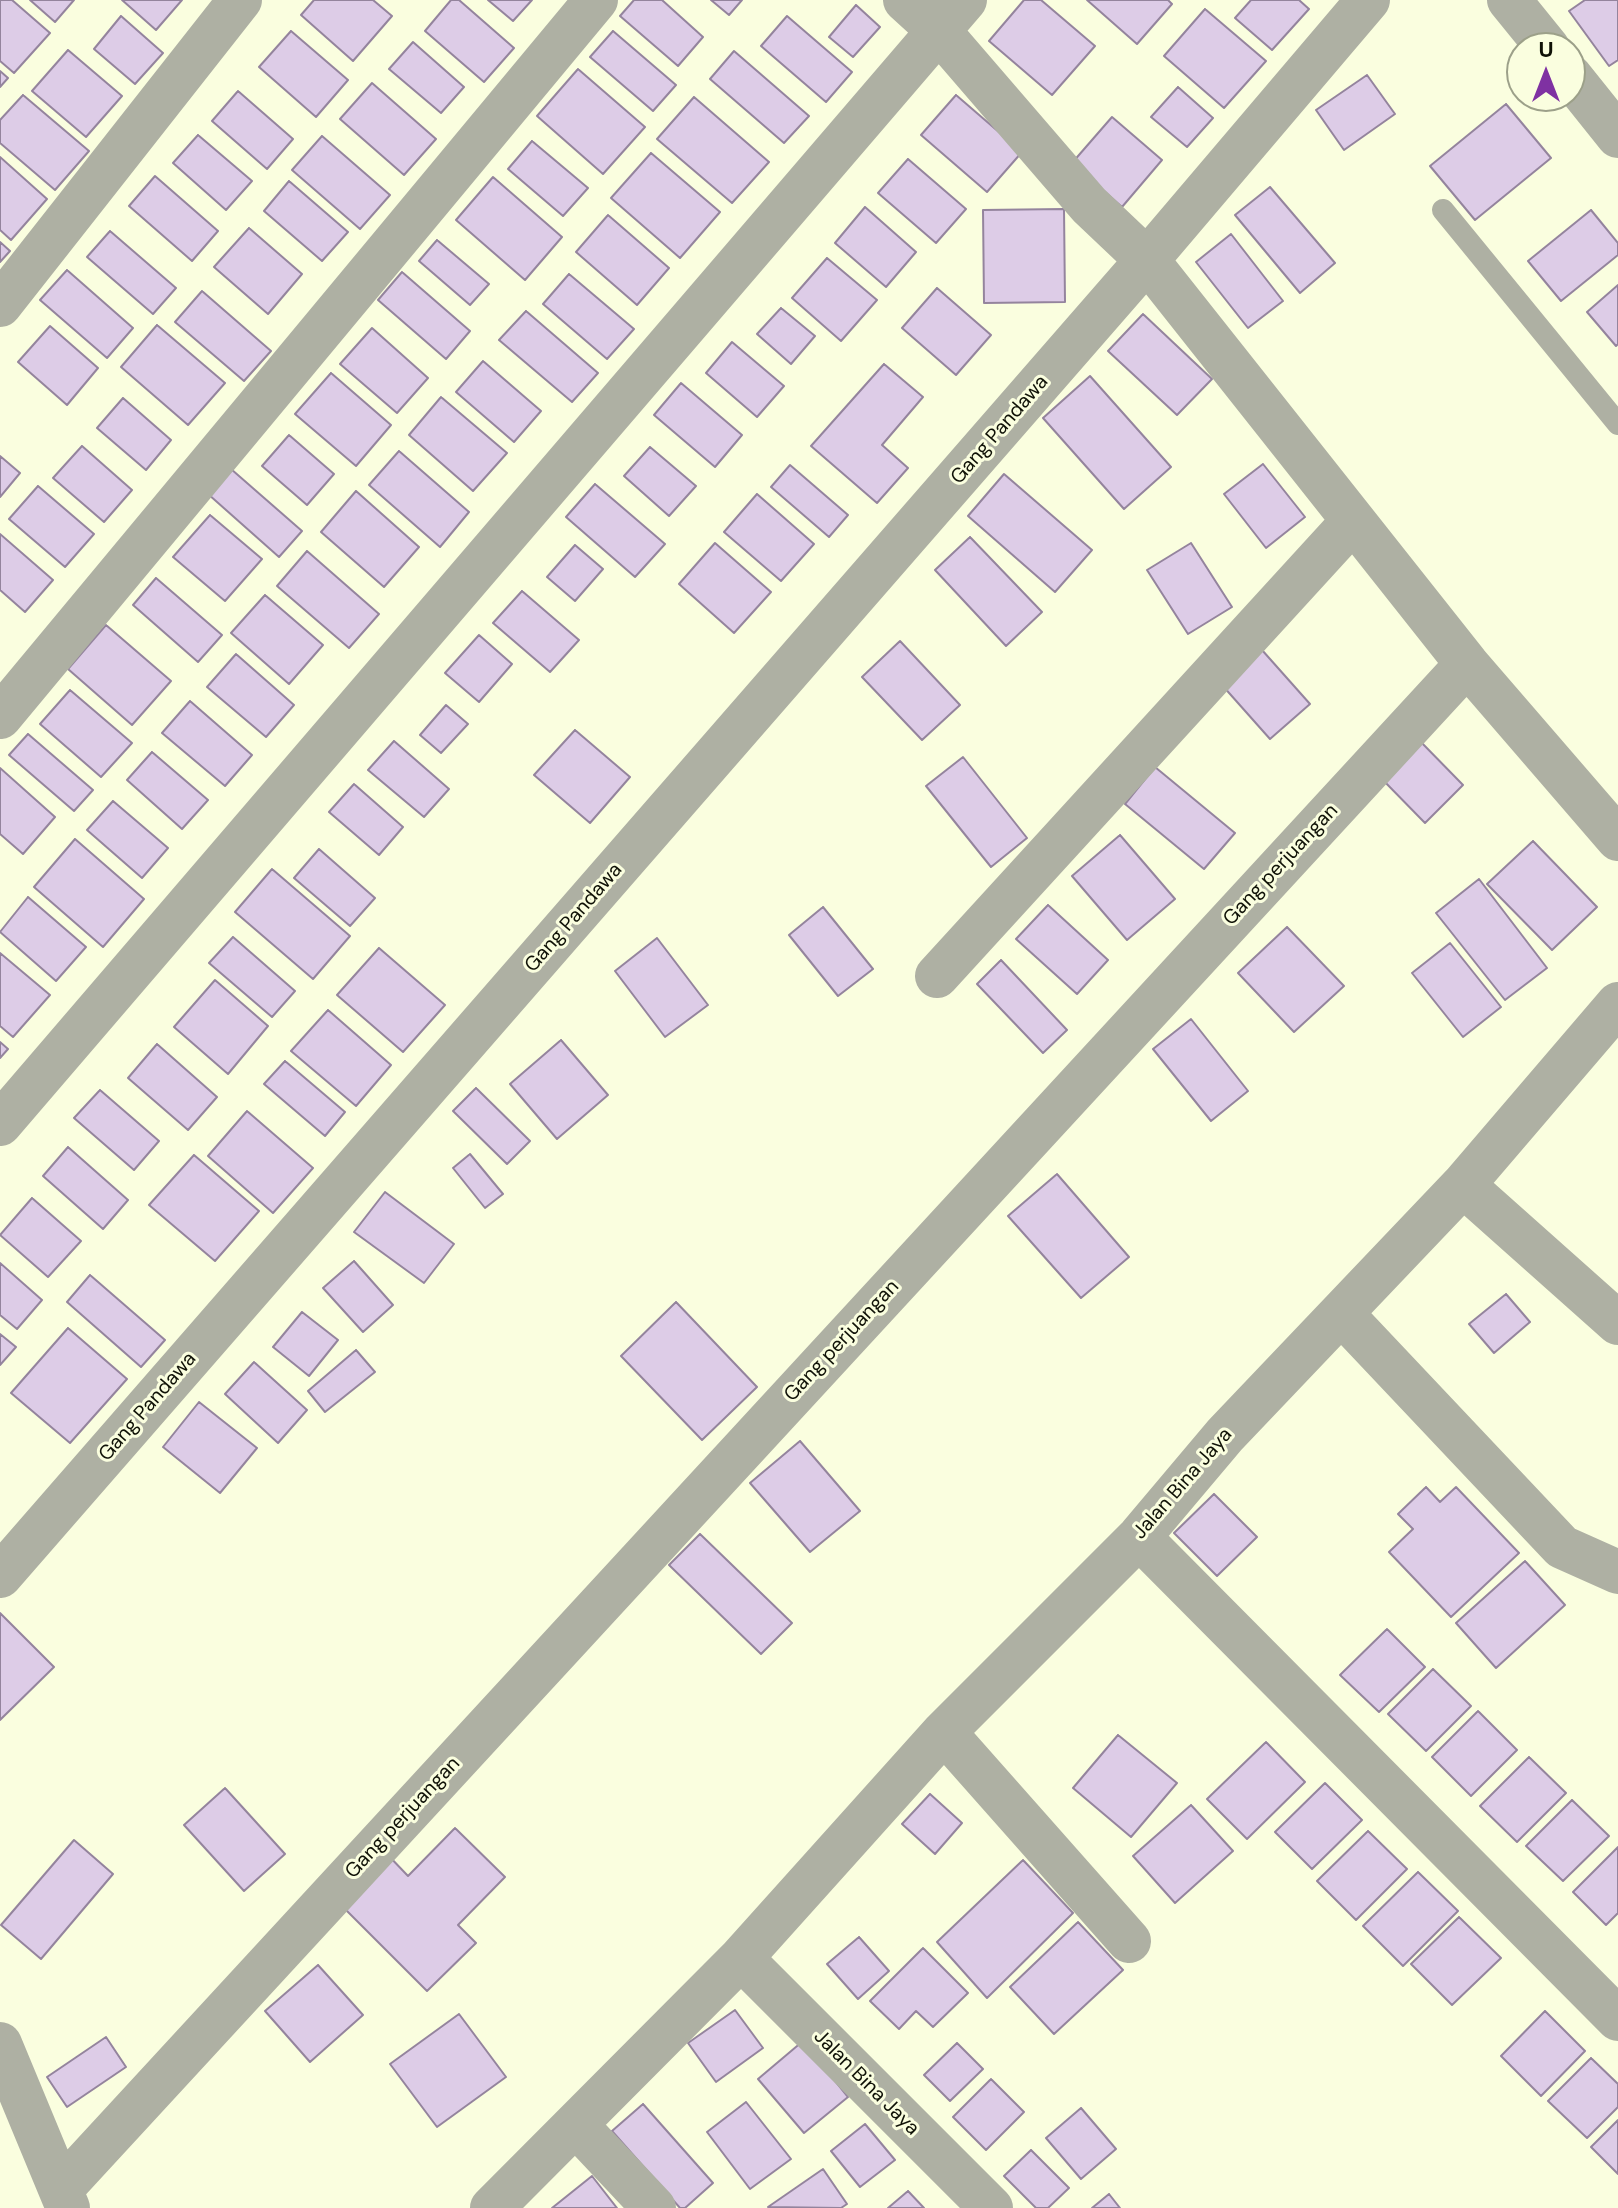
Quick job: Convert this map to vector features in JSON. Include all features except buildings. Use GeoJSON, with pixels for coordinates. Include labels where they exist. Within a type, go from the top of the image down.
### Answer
{"type":"FeatureCollection","features":[{"type":"Feature","properties":{"kind":"street"},"geometry":{"type":"LineString","coordinates":[[0,305],[240,0]]}},
{"type":"Feature","properties":{"kind":"street"},"geometry":{"type":"LineString","coordinates":[[0,717],[596,0]]}},
{"type":"Feature","properties":{"kind":"street"},"geometry":{"type":"LineString","coordinates":[[905,0],[952,16],[1029,139],[1089,205],[1147,260],[1467,664],[1618,839]]}},
{"type":"Feature","properties":{"kind":"street","name":"Gang Pandawa"},"geometry":{"type":"LineString","coordinates":[[0,1576],[1147,260],[1368,0]]}},
{"type":"Feature","properties":{"kind":"street"},"geometry":{"type":"LineString","coordinates":[[1509,0],[1535,32]]}},
{"type":"Feature","properties":{"kind":"street"},"geometry":{"type":"LineString","coordinates":[[0,1124],[952,16]]}},
{"type":"Feature","properties":{"kind":"street"},"geometry":{"type":"LineString","coordinates":[[1586,96],[1618,136]]}},
{"type":"Feature","properties":{"kind":"street"},"geometry":{"type":"LineString","coordinates":[[937,976],[1353,521]]}},
{"type":"Feature","properties":{"kind":"street","name":"Gang perjuangan"},"geometry":{"type":"LineString","coordinates":[[65,2198],[1467,664]]}},
{"type":"Feature","properties":{"kind":"street","name":"Jalan Bina Jaya"},"geometry":{"type":"LineString","coordinates":[[492,2208],[741,1958],[944,1732],[1139,1537],[1225,1435],[1463,1185],[1618,1004]]}},
{"type":"Feature","properties":{"kind":"street"},"geometry":{"type":"LineString","coordinates":[[1463,1185],[1618,1323]]}},
{"type":"Feature","properties":{"kind":"street"},"geometry":{"type":"LineString","coordinates":[[1341,1313],[1562,1547],[1618,1572]]}},
{"type":"Feature","properties":{"kind":"street"},"geometry":{"type":"LineString","coordinates":[[1139,1537],[1618,2019]]}},
{"type":"Feature","properties":{"kind":"street"},"geometry":{"type":"LineString","coordinates":[[944,1732],[1129,1941]]}},
{"type":"Feature","properties":{"kind":"street","name":"Jalan Bina Jaya"},"geometry":{"type":"LineString","coordinates":[[741,1958],[991,2208]]}},
{"type":"Feature","properties":{"kind":"street"},"geometry":{"type":"LineString","coordinates":[[0,2044],[65,2198]]}},
{"type":"Feature","properties":{"kind":"street"},"geometry":{"type":"LineString","coordinates":[[576,2125],[654,2208]]}},
{"type":"Feature","properties":{"kind":"lane"},"geometry":{"type":"LineString","coordinates":[[1443,210],[1618,424]]}}]}
